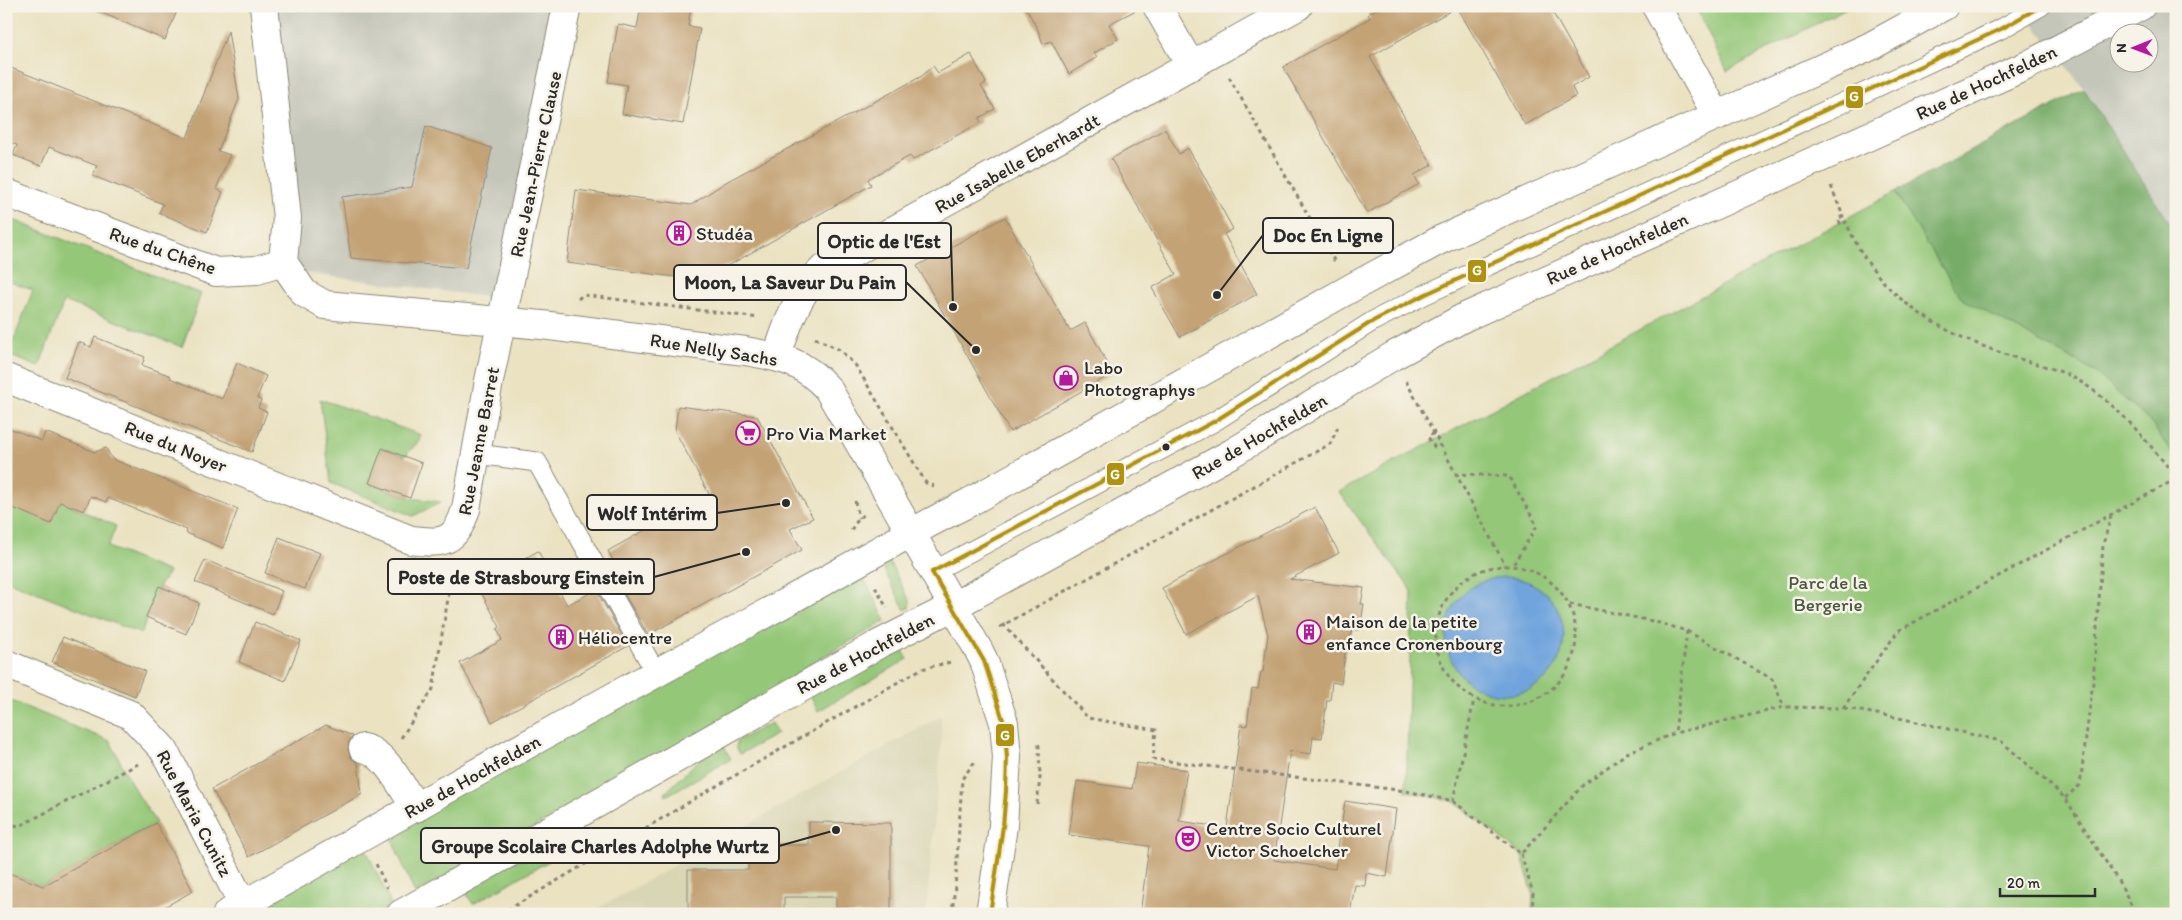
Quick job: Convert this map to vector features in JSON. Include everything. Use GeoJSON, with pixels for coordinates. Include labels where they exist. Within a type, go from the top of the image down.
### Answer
{"type":"FeatureCollection","features":[{"type":"Feature","properties":{"kind":"street"},"geometry":{"type":"LineString","coordinates":[[264,6],[287,218],[283,262],[304,292],[325,306],[494,320]]}},
{"type":"Feature","properties":{"kind":"street","name":"Rue Jean-Pierre Clause"},"geometry":{"type":"LineString","coordinates":[[494,320],[567,6]]}},
{"type":"Feature","properties":{"kind":"street"},"geometry":{"type":"LineString","coordinates":[[1157,6],[1191,66]]}},
{"type":"Feature","properties":{"kind":"street","name":"Rue Isabelle Eberhardt"},"geometry":{"type":"LineString","coordinates":[[777,356],[786,328],[803,293],[810,281],[822,270],[1298,6]]}},
{"type":"Feature","properties":{"kind":"street"},"geometry":{"type":"LineString","coordinates":[[1656,6],[1717,116]]}},
{"type":"Feature","properties":{"kind":"street","name":"Rue de Hochfelden"},"geometry":{"type":"LineString","coordinates":[[235,909],[656,672],[861,562],[909,533],[981,496],[1440,240],[1869,47],[1944,6]]}},
{"type":"Feature","properties":{"kind":"street","name":"Rue de Hochfelden"},"geometry":{"type":"LineString","coordinates":[[396,905],[1232,453],[1393,356],[1463,318],[2028,65],[2141,6]]}},
{"type":"Feature","properties":{"kind":"street","name":"Rue du Chêne"},"geometry":{"type":"LineString","coordinates":[[6,193],[216,272],[258,270],[283,262]]}},
{"type":"Feature","properties":{"kind":"street","name":"Rue Nelly Sachs"},"geometry":{"type":"LineString","coordinates":[[494,320],[777,356],[800,365],[816,375],[828,389],[984,661],[1004,723],[1007,757],[1006,791],[1003,826],[990,914]]}},
{"type":"Feature","properties":{"kind":"street","name":"Rue Jeanne Barret"},"geometry":{"type":"LineString","coordinates":[[346,514],[411,540],[442,541],[460,528],[466,509],[477,454],[489,381],[494,320]]}},
{"type":"Feature","properties":{"kind":"street","name":"Rue du Noyer"},"geometry":{"type":"LineString","coordinates":[[6,378],[346,514]]}},
{"type":"Feature","properties":{"kind":"street","name":"Rue Maria Cunitz"},"geometry":{"type":"LineString","coordinates":[[6,664],[131,714],[164,750],[235,909]]}},
{"type":"Feature","properties":{"kind":"street"},"geometry":{"type":"LineString","coordinates":[[374,755],[416,808]]}},
{"type":"Feature","properties":{"kind":"lane"},"geometry":{"type":"LineString","coordinates":[[932,572],[1215,421],[1373,321],[1417,298],[1984,37],[2041,6]]}},
{"type":"Feature","properties":{"kind":"lane"},"geometry":{"type":"LineString","coordinates":[[477,454],[537,462],[656,672]]}},
{"type":"Feature","properties":{"kind":"path"},"geometry":{"type":"LineString","coordinates":[[1214,53],[1337,265],[1353,287]]}},
{"type":"Feature","properties":{"kind":"path"},"geometry":{"type":"LineString","coordinates":[[1828,181],[1843,216],[1838,219],[1841,225],[1846,222],[1864,259],[1899,299],[1941,328],[2004,354],[2074,378],[2082,383],[2106,399],[2139,431],[2176,478],[1898,631],[1844,708]]}},
{"type":"Feature","properties":{"kind":"path"},"geometry":{"type":"LineString","coordinates":[[1393,356],[1504,565]]}},
{"type":"Feature","properties":{"kind":"path"},"geometry":{"type":"LineString","coordinates":[[1399,387],[1416,378]]}},
{"type":"Feature","properties":{"kind":"path"},"geometry":{"type":"LineString","coordinates":[[1342,418],[1330,444],[1003,624],[1088,718],[1156,730],[1153,759],[1406,791],[1453,801],[1521,854],[1533,893],[1532,914]]}},
{"type":"Feature","properties":{"kind":"path"},"geometry":{"type":"LineString","coordinates":[[1434,433],[1428,437],[1435,448],[1440,445]]}},
{"type":"Feature","properties":{"kind":"path"},"geometry":{"type":"LineString","coordinates":[[1456,474],[1509,476],[1537,526],[1514,564]]}},
{"type":"Feature","properties":{"kind":"path"},"geometry":{"type":"LineString","coordinates":[[848,536],[859,518],[853,496]]}},
{"type":"Feature","properties":{"kind":"path"},"geometry":{"type":"LineString","coordinates":[[2065,798],[2080,786],[2094,682],[2103,545],[2112,514]]}},
{"type":"Feature","properties":{"kind":"path"},"geometry":{"type":"LineString","coordinates":[[374,755],[433,689],[460,528]]}},
{"type":"Feature","properties":{"kind":"path"},"geometry":{"type":"LineString","coordinates":[[1514,564],[1550,579],[1570,604],[1577,645],[1564,678],[1538,700],[1505,707],[1474,700],[1447,676],[1436,650],[1437,616],[1457,583],[1488,566],[1514,564]]}},
{"type":"Feature","properties":{"kind":"path"},"geometry":{"type":"LineString","coordinates":[[874,585],[891,616]]}},
{"type":"Feature","properties":{"kind":"path"},"geometry":{"type":"LineString","coordinates":[[1570,604],[1652,620],[1686,631],[1772,679],[1784,707]]}},
{"type":"Feature","properties":{"kind":"path"},"geometry":{"type":"LineString","coordinates":[[1675,733],[1686,631]]}},
{"type":"Feature","properties":{"kind":"path"},"geometry":{"type":"LineString","coordinates":[[501,914],[708,790],[921,669],[952,662],[957,669]]}},
{"type":"Feature","properties":{"kind":"path"},"geometry":{"type":"LineString","coordinates":[[1453,801],[1474,700]]}},
{"type":"Feature","properties":{"kind":"path"},"geometry":{"type":"LineString","coordinates":[[1521,854],[1583,785],[1627,753],[1675,733],[1784,707],[1844,708],[1899,718],[2001,741],[2065,798],[2122,887],[2136,914]]}},
{"type":"Feature","properties":{"kind":"path"},"geometry":{"type":"LineString","coordinates":[[6,824],[20,826],[164,750]]}},
{"type":"Feature","properties":{"kind":"path"},"geometry":{"type":"LineString","coordinates":[[952,914],[962,779],[979,756]]}},
{"type":"Feature","properties":{"kind":"path"},"geometry":{"type":"LineString","coordinates":[[364,836],[396,905]]}},
{"type":"Feature","properties":{"kind":"shaded area"},"geometry":{"type":"Polygon","coordinates":[[[262,6],[574,6],[495,298],[282,270],[262,6]]]}},
{"type":"Feature","properties":{"kind":"shaded area"},"geometry":{"type":"Polygon","coordinates":[[[2020,6],[2176,6],[2176,233],[2084,89],[2020,6]]]}},
{"type":"Feature","properties":{"kind":"shaded area"},"geometry":{"type":"Polygon","coordinates":[[[941,716],[941,746],[926,914],[588,914],[941,716]]]}},
{"type":"Feature","properties":{"kind":"green space"},"geometry":{"type":"Polygon","coordinates":[[[1695,6],[1850,6],[1727,71],[1695,6]]]}},
{"type":"Feature","properties":{"kind":"green space"},"geometry":{"type":"Polygon","coordinates":[[[2084,89],[2176,233],[2176,458],[2150,422],[2095,372],[1961,298],[1895,192],[2084,89]]]}},
{"type":"Feature","properties":{"kind":"green space","name":"Parc de la Bergerie"},"geometry":{"type":"Polygon","coordinates":[[[1895,192],[1961,298],[2095,372],[2150,422],[2176,458],[2176,914],[1532,914],[1533,893],[1521,854],[1453,801],[1406,791],[1412,591],[1339,492],[1895,192]]]}},
{"type":"Feature","properties":{"kind":"green space"},"geometry":{"type":"Polygon","coordinates":[[[6,217],[201,294],[182,347],[64,301],[39,367],[8,355],[33,290],[6,281],[6,217]]]}},
{"type":"Feature","properties":{"kind":"green space"},"geometry":{"type":"Polygon","coordinates":[[[320,399],[421,435],[419,441],[405,456],[382,448],[369,483],[410,498],[442,502],[413,516],[331,483],[320,399]]]}},
{"type":"Feature","properties":{"kind":"green space"},"geometry":{"type":"Polygon","coordinates":[[[60,501],[116,526],[108,547],[169,572],[159,586],[141,634],[6,580],[6,505],[60,501]]]}},
{"type":"Feature","properties":{"kind":"green space"},"geometry":{"type":"Polygon","coordinates":[[[879,560],[888,560],[910,601],[909,608],[905,610],[879,560]]]}},
{"type":"Feature","properties":{"kind":"green space"},"geometry":{"type":"Polygon","coordinates":[[[860,571],[886,621],[812,663],[765,698],[415,894],[389,832],[860,571]]]}},
{"type":"Feature","properties":{"kind":"green space"},"geometry":{"type":"Polygon","coordinates":[[[901,648],[908,659],[818,711],[809,694],[901,648]]]}},
{"type":"Feature","properties":{"kind":"green space"},"geometry":{"type":"Polygon","coordinates":[[[6,699],[110,741],[132,785],[156,823],[43,886],[6,872],[6,699]]]}},
{"type":"Feature","properties":{"kind":"green space"},"geometry":{"type":"Polygon","coordinates":[[[771,723],[777,734],[740,754],[736,747],[737,741],[771,723]]]}},
{"type":"Feature","properties":{"kind":"green space"},"geometry":{"type":"Polygon","coordinates":[[[722,743],[731,759],[666,796],[665,793],[709,750],[722,743]]]}},
{"type":"Feature","properties":{"kind":"green space"},"geometry":{"type":"Polygon","coordinates":[[[365,847],[392,906],[378,914],[245,914],[365,847]]]}},
{"type":"Feature","properties":{"kind":"green space"},"geometry":{"type":"Polygon","coordinates":[[[561,854],[473,904],[463,888],[504,863],[561,854]]]}},
{"type":"Feature","properties":{"kind":"water"},"geometry":{"type":"Polygon","coordinates":[[[1505,577],[1528,581],[1547,594],[1560,613],[1564,636],[1560,659],[1547,678],[1528,691],[1505,695],[1482,691],[1463,678],[1450,659],[1446,636],[1450,613],[1463,594],[1482,581],[1505,577]]]}},
{"type":"Feature","properties":{"kind":"building"},"geometry":{"type":"Polygon","coordinates":[[[86,6],[179,6],[165,40],[86,6]]]}},
{"type":"Feature","properties":{"kind":"building"},"geometry":{"type":"Polygon","coordinates":[[[641,6],[691,6],[688,26],[700,28],[683,124],[622,114],[627,85],[608,82],[618,24],[637,28],[641,6]]]}},
{"type":"Feature","properties":{"kind":"building"},"geometry":{"type":"Polygon","coordinates":[[[1025,6],[1142,7],[1109,24],[1118,39],[1094,53],[1097,57],[1069,74],[1051,41],[1043,44],[1025,6]]]}},
{"type":"Feature","properties":{"kind":"building"},"geometry":{"type":"Polygon","coordinates":[[[1382,6],[1549,6],[1589,77],[1572,87],[1576,96],[1525,125],[1457,7],[1370,57],[1432,165],[1414,175],[1419,184],[1367,213],[1283,67],[1370,18],[1368,14],[1382,6]]]}},
{"type":"Feature","properties":{"kind":"building"},"geometry":{"type":"Polygon","coordinates":[[[228,31],[239,99],[218,151],[230,155],[216,189],[223,192],[207,232],[159,213],[163,204],[93,176],[97,166],[49,147],[41,166],[13,155],[17,145],[6,141],[6,66],[187,138],[228,31]]]}},
{"type":"Feature","properties":{"kind":"building","name":"Studéa"},"geometry":{"type":"Polygon","coordinates":[[[971,54],[986,83],[981,86],[995,109],[979,118],[981,122],[913,160],[910,156],[868,179],[871,185],[733,263],[709,274],[692,272],[691,279],[567,263],[576,190],[691,205],[726,182],[922,76],[933,66],[938,73],[971,54]]]}},
{"type":"Feature","properties":{"kind":"building"},"geometry":{"type":"Polygon","coordinates":[[[426,126],[492,148],[466,268],[351,258],[342,197],[412,187],[426,126]]]}},
{"type":"Feature","properties":{"kind":"building"},"geometry":{"type":"Polygon","coordinates":[[[1165,129],[1179,154],[1188,148],[1199,167],[1233,229],[1224,234],[1257,294],[1180,337],[1152,288],[1176,274],[1111,159],[1165,129]]]}},
{"type":"Feature","properties":{"kind":"building"},"geometry":{"type":"Polygon","coordinates":[[[1005,217],[1070,331],[1085,323],[1113,373],[1010,432],[917,266],[1005,217]]]}},
{"type":"Feature","properties":{"kind":"building"},"geometry":{"type":"Polygon","coordinates":[[[95,337],[145,357],[142,365],[222,399],[237,363],[266,376],[257,398],[261,400],[258,408],[267,412],[252,452],[65,378],[79,342],[91,347],[95,337]]]}},
{"type":"Feature","properties":{"kind":"building"},"geometry":{"type":"Polygon","coordinates":[[[678,406],[757,416],[813,518],[790,529],[802,550],[648,635],[616,579],[622,576],[608,551],[709,494],[675,431],[678,406]]]}},
{"type":"Feature","properties":{"kind":"building"},"geometry":{"type":"Polygon","coordinates":[[[6,427],[42,441],[45,432],[95,452],[106,448],[112,459],[238,509],[223,548],[186,533],[187,530],[108,498],[106,502],[91,496],[84,511],[60,502],[51,524],[6,505],[6,427]]]}},
{"type":"Feature","properties":{"kind":"building"},"geometry":{"type":"Polygon","coordinates":[[[382,448],[422,463],[410,498],[369,483],[382,448]]]}},
{"type":"Feature","properties":{"kind":"building"},"geometry":{"type":"Polygon","coordinates":[[[1315,507],[1339,553],[1290,579],[1364,588],[1361,604],[1364,604],[1360,630],[1352,629],[1349,646],[1346,645],[1341,684],[1332,682],[1330,700],[1327,700],[1322,738],[1313,737],[1311,754],[1290,751],[1274,860],[1335,869],[1345,801],[1396,809],[1387,877],[1366,873],[1365,886],[1355,885],[1350,914],[1140,914],[1149,846],[1069,835],[1077,781],[1132,789],[1136,763],[1187,770],[1179,821],[1227,828],[1241,725],[1247,726],[1252,688],[1258,689],[1261,672],[1263,672],[1268,635],[1258,596],[1186,634],[1162,588],[1315,507]]]}},
{"type":"Feature","properties":{"kind":"building"},"geometry":{"type":"Polygon","coordinates":[[[279,537],[320,553],[305,589],[265,573],[279,537]]]}},
{"type":"Feature","properties":{"kind":"building","name":"Héliocentre"},"geometry":{"type":"Polygon","coordinates":[[[538,551],[567,605],[596,590],[628,646],[492,722],[460,663],[502,640],[497,629],[500,627],[477,585],[538,551]]]}},
{"type":"Feature","properties":{"kind":"building"},"geometry":{"type":"Polygon","coordinates":[[[205,560],[282,591],[273,614],[195,582],[205,560]]]}},
{"type":"Feature","properties":{"kind":"building"},"geometry":{"type":"Polygon","coordinates":[[[159,586],[199,603],[186,634],[146,617],[159,586]]]}},
{"type":"Feature","properties":{"kind":"building"},"geometry":{"type":"Polygon","coordinates":[[[255,622],[301,641],[285,681],[239,662],[255,622]]]}},
{"type":"Feature","properties":{"kind":"building"},"geometry":{"type":"Polygon","coordinates":[[[63,637],[145,671],[135,696],[52,662],[63,637]]]}},
{"type":"Feature","properties":{"kind":"building"},"geometry":{"type":"Polygon","coordinates":[[[326,725],[353,736],[349,742],[348,750],[351,758],[358,763],[362,794],[249,857],[212,789],[326,725]]]}},
{"type":"Feature","properties":{"kind":"building"},"geometry":{"type":"Polygon","coordinates":[[[809,822],[891,823],[891,914],[836,914],[836,897],[784,897],[784,914],[688,914],[688,870],[748,870],[748,845],[809,845],[809,822]]]}},
{"type":"Feature","properties":{"kind":"building"},"geometry":{"type":"Polygon","coordinates":[[[156,823],[193,891],[152,914],[6,914],[6,872],[43,886],[156,823]]]}},
{"type":"Feature","properties":{"kind":"transit line","name":"G"},"geometry":{"type":"LineString","coordinates":[[932,572],[1215,421],[1373,321],[1426,294],[2001,29],[2041,6]]}},
{"type":"Feature","properties":{"kind":"transit line","name":"G"},"geometry":{"type":"LineString","coordinates":[[932,572],[984,661],[1004,723],[1007,757],[1006,791],[1003,826],[990,914]]}},
{"type":"Feature","properties":{"kind":"place","name":"Studéa"},"geometry":{"type":"Point","coordinates":[679,233]}},
{"type":"Feature","properties":{"kind":"place","name":"Doc En Ligne"},"geometry":{"type":"Point","coordinates":[1217,295]}},
{"type":"Feature","properties":{"kind":"place","name":"Optic de l'Est"},"geometry":{"type":"Point","coordinates":[953,307]}},
{"type":"Feature","properties":{"kind":"place","name":"Moon, La Saveur Du Pain"},"geometry":{"type":"Point","coordinates":[976,350]}},
{"type":"Feature","properties":{"kind":"place","name":"Labo Photographys"},"geometry":{"type":"Point","coordinates":[1066,378]}},
{"type":"Feature","properties":{"kind":"place","name":"Pro Via Market"},"geometry":{"type":"Point","coordinates":[748,433]}},
{"type":"Feature","properties":{"kind":"place","name":"Wolf Intérim"},"geometry":{"type":"Point","coordinates":[786,503]}},
{"type":"Feature","properties":{"kind":"place","name":"Poste de Strasbourg Einstein"},"geometry":{"type":"Point","coordinates":[746,552]}},
{"type":"Feature","properties":{"kind":"place","name":"Maison de la petite enfance Cronenbourg"},"geometry":{"type":"Point","coordinates":[1309,632]}},
{"type":"Feature","properties":{"kind":"place","name":"Héliocentre"},"geometry":{"type":"Point","coordinates":[561,637]}},
{"type":"Feature","properties":{"kind":"place","name":"Groupe Scolaire Charles Adolphe Wurtz"},"geometry":{"type":"Point","coordinates":[836,830]}},
{"type":"Feature","properties":{"kind":"place","name":"Centre Socio Culturel Victor Schoelcher"},"geometry":{"type":"Point","coordinates":[1188,839]}}]}
